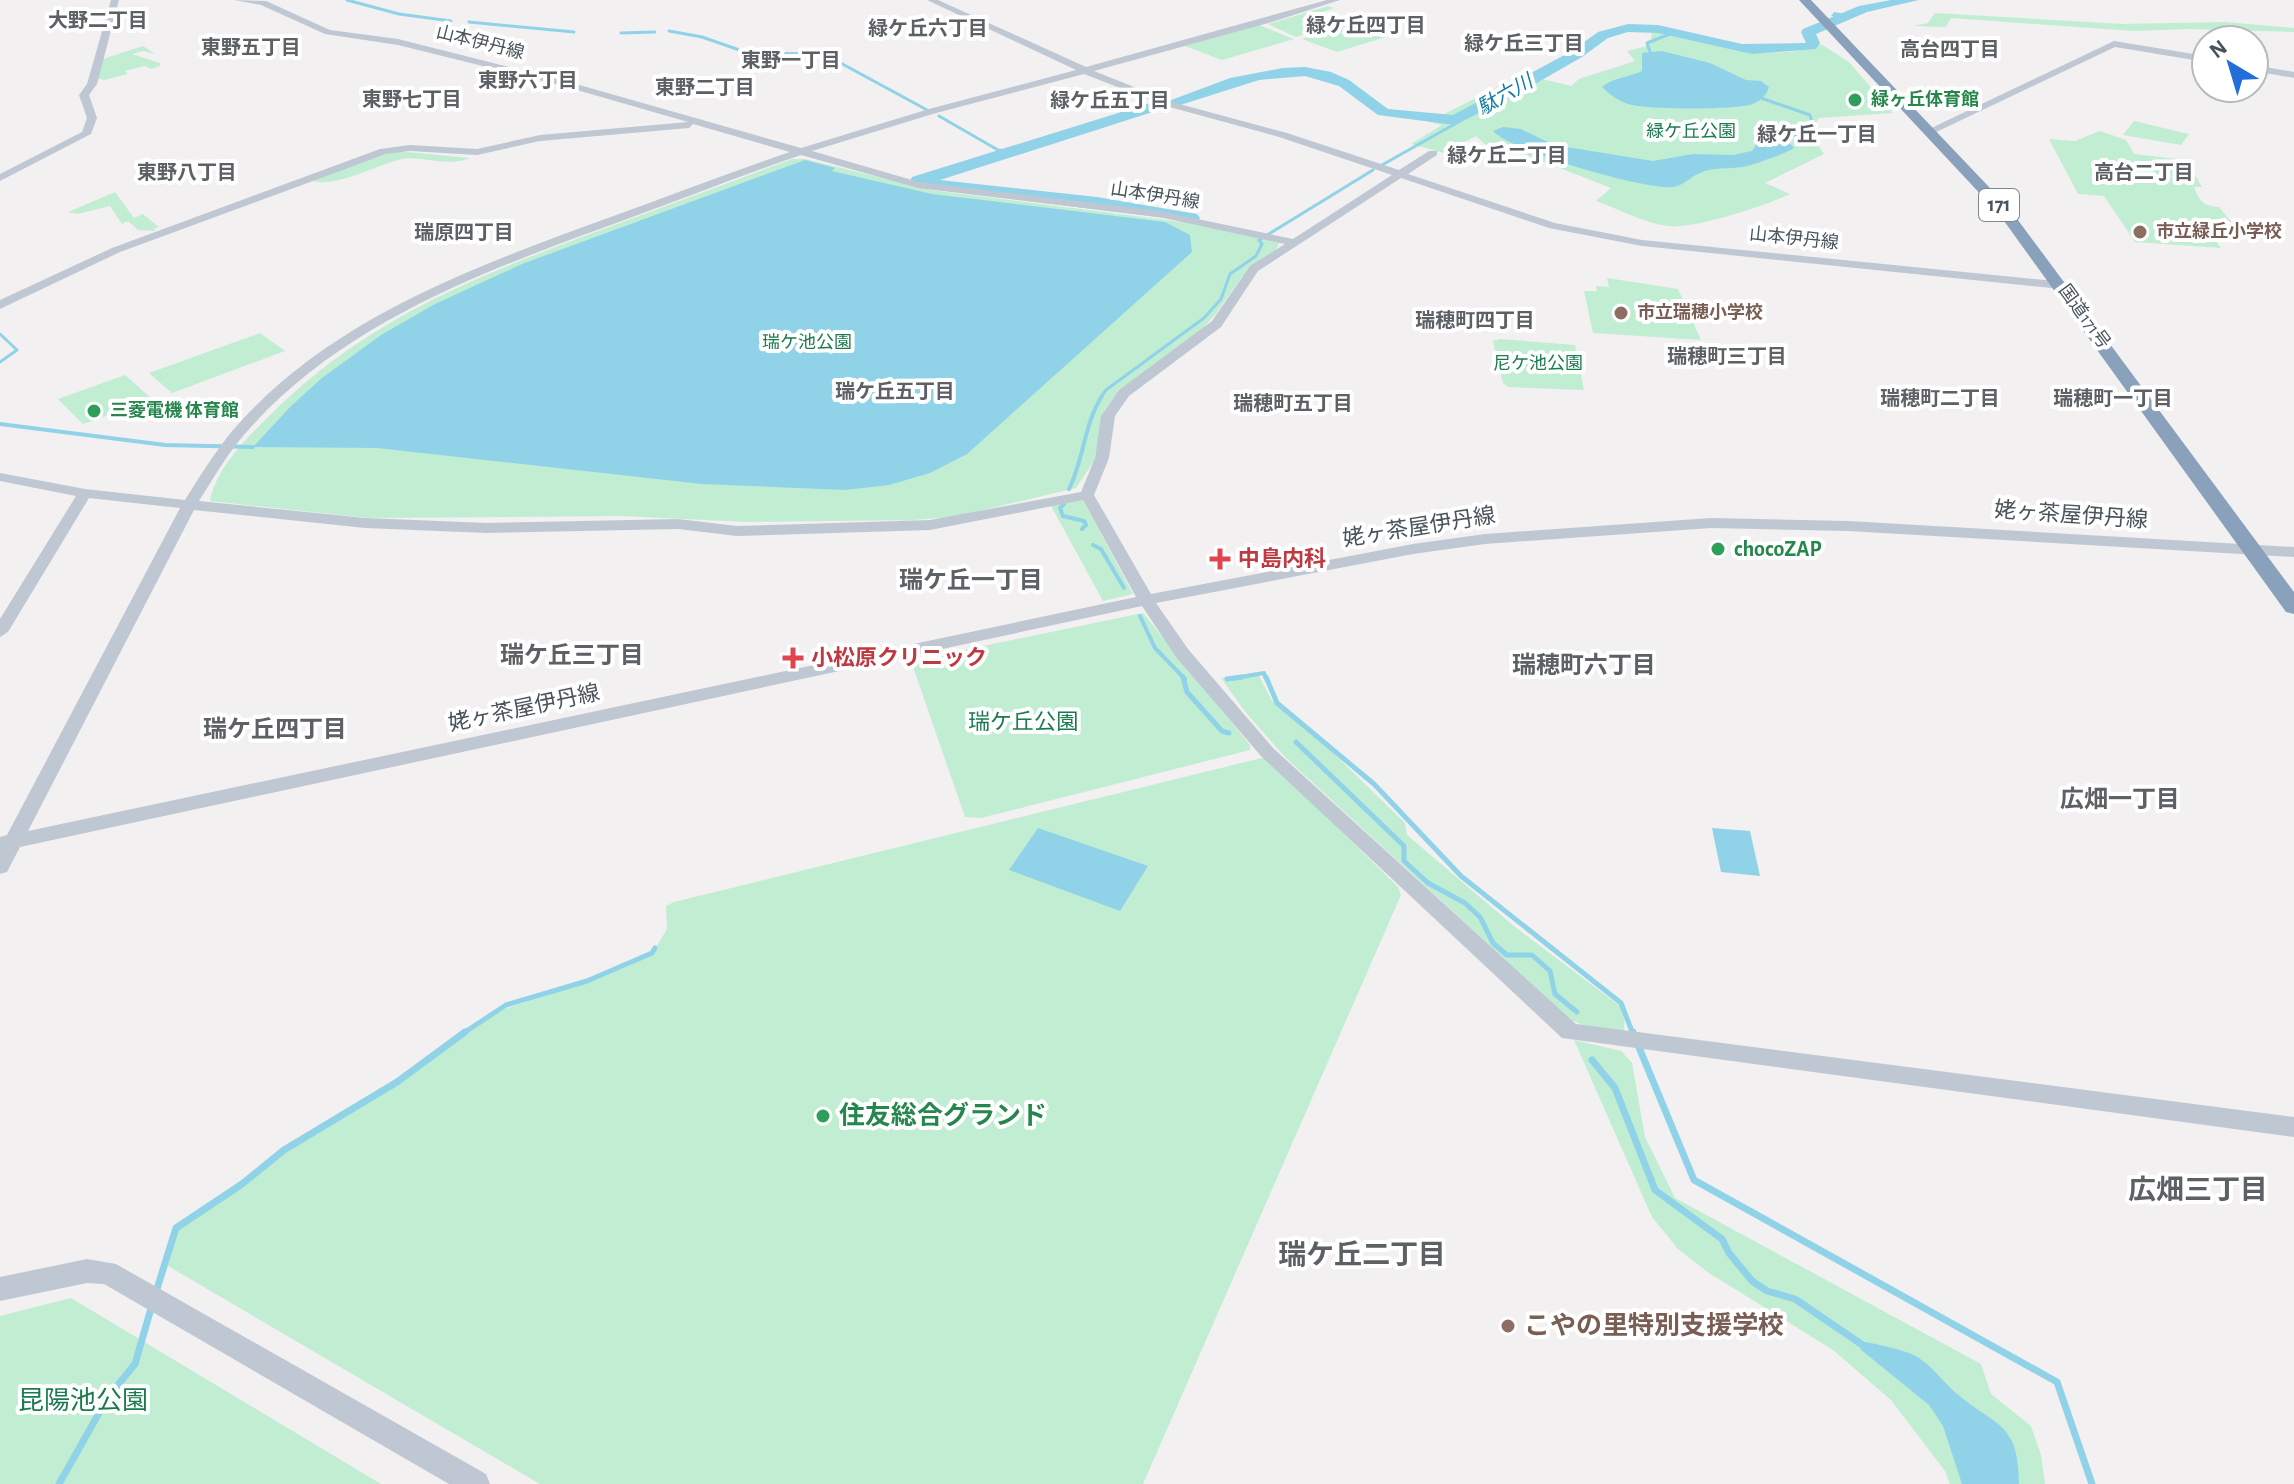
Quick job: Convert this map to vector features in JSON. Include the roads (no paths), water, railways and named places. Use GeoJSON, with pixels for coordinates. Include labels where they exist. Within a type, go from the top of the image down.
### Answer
{"type":"FeatureCollection","features":[{"type":"Feature","properties":{"kind":"highway","name":"国道171号"},"geometry":{"type":"LineString","coordinates":[[1805,0],[1862,64],[2004,211],[2294,607]]}},
{"type":"Feature","properties":{"kind":"highway","name":"171"},"geometry":{"type":"LineString","coordinates":[[1812,0],[1860,51],[1862,64]]}},
{"type":"Feature","properties":{"kind":"highway","name":"国道171号"},"geometry":{"type":"LineString","coordinates":[[1794,2],[1848,48]]}},
{"type":"Feature","properties":{"kind":"highway","name":"171"},"geometry":{"type":"LineString","coordinates":[[1794,2],[1837,50],[1862,64]]}},
{"type":"Feature","properties":{"kind":"street"},"geometry":{"type":"LineString","coordinates":[[0,178],[86,134],[92,118],[84,95],[92,84],[115,0]]}},
{"type":"Feature","properties":{"kind":"street","name":"山本伊丹線"},"geometry":{"type":"LineString","coordinates":[[238,0],[263,3],[328,32],[398,42],[585,89],[700,125],[934,188],[1159,214],[1292,242]]}},
{"type":"Feature","properties":{"kind":"street","name":"山本伊丹線"},"geometry":{"type":"LineString","coordinates":[[931,0],[1084,72],[1169,104],[1283,135],[1533,221],[1642,243],[2061,285]]}},
{"type":"Feature","properties":{"kind":"street"},"geometry":{"type":"LineString","coordinates":[[0,867],[7,842],[190,503],[221,454],[244,427],[324,357],[423,296],[492,265],[799,152],[1336,0]]}},
{"type":"Feature","properties":{"kind":"street"},"geometry":{"type":"LineString","coordinates":[[1928,132],[2111,45],[2190,56]]}},
{"type":"Feature","properties":{"kind":"street"},"geometry":{"type":"LineString","coordinates":[[2270,71],[2294,75]]}},
{"type":"Feature","properties":{"kind":"street"},"geometry":{"type":"LineString","coordinates":[[0,305],[116,250],[384,151],[410,148],[477,152],[540,138],[700,125]]}},
{"type":"Feature","properties":{"kind":"street"},"geometry":{"type":"LineString","coordinates":[[1087,495],[1102,458],[1108,416],[1124,393],[1217,324],[1254,269],[1433,153]]}},
{"type":"Feature","properties":{"kind":"street"},"geometry":{"type":"LineString","coordinates":[[0,477],[85,493],[365,523],[487,528],[678,524],[737,531],[930,525],[1087,495]]}},
{"type":"Feature","properties":{"kind":"street"},"geometry":{"type":"LineString","coordinates":[[0,632],[85,493]]}},
{"type":"Feature","properties":{"kind":"street"},"geometry":{"type":"LineString","coordinates":[[1087,495],[1146,600],[1182,653],[1267,752],[1570,1032],[2294,1127]]}},
{"type":"Feature","properties":{"kind":"street","name":"姥ヶ茶屋伊丹線"},"geometry":{"type":"LineString","coordinates":[[7,842],[1146,600],[1427,547],[1501,538],[1698,524],[1848,526],[2250,550]]}},
{"type":"Feature","properties":{"kind":"street"},"geometry":{"type":"LineString","coordinates":[[2250,550],[2294,552]]}},
{"type":"Feature","properties":{"kind":"street"},"geometry":{"type":"LineString","coordinates":[[0,1289],[87,1271],[107,1272],[476,1484]]}},
{"type":"Feature","properties":{"kind":"water"},"geometry":{"type":"Polygon","coordinates":[[[1662,51],[1710,63],[1746,80],[1761,81],[1769,87],[1768,90],[1759,101],[1743,106],[1671,108],[1628,104],[1602,87],[1642,71],[1642,53],[1662,51]]]}},
{"type":"Feature","properties":{"kind":"water"},"geometry":{"type":"Polygon","coordinates":[[[1503,127],[1521,129],[1554,145],[1653,161],[1693,154],[1733,155],[1752,151],[1762,136],[1767,135],[1780,136],[1794,148],[1747,166],[1705,171],[1677,186],[1658,186],[1579,168],[1524,149],[1493,131],[1503,127]]]}},
{"type":"Feature","properties":{"kind":"water","name":"瑞ケ池公園"},"geometry":{"type":"Polygon","coordinates":[[[805,160],[835,168],[832,171],[932,194],[1165,222],[1190,235],[1192,252],[967,454],[930,473],[889,485],[845,490],[702,484],[377,448],[253,447],[322,378],[381,335],[435,304],[522,264],[805,160]]]}},
{"type":"Feature","properties":{"kind":"water"},"geometry":{"type":"Polygon","coordinates":[[[1038,828],[1148,866],[1120,911],[1009,870],[1038,828]]]}},
{"type":"Feature","properties":{"kind":"water"},"geometry":{"type":"Polygon","coordinates":[[[1712,828],[1750,831],[1760,876],[1721,872],[1712,828]]]}},
{"type":"Feature","properties":{"kind":"water"},"geometry":{"type":"Polygon","coordinates":[[[1866,1342],[1916,1356],[1956,1393],[1994,1420],[2010,1437],[2015,1448],[2019,1484],[1962,1484],[1943,1426],[1929,1405],[1860,1349],[1866,1342]]]}},
{"type":"Feature","properties":{"kind":"waterway"},"geometry":{"type":"LineString","coordinates":[[347,0],[399,14],[451,21]]}},
{"type":"Feature","properties":{"kind":"waterway"},"geometry":{"type":"LineString","coordinates":[[1778,0],[1785,2]]}},
{"type":"Feature","properties":{"kind":"waterway","name":"駄六川"},"geometry":{"type":"LineString","coordinates":[[1174,102],[1235,81],[1283,72],[1305,72],[1326,75],[1344,83],[1383,112],[1455,120],[1613,31],[1642,27],[1742,49],[1791,49],[1811,46],[1813,43],[1808,32],[1864,9],[1912,0]]}},
{"type":"Feature","properties":{"kind":"waterway","name":"駄六川"},"geometry":{"type":"LineString","coordinates":[[1834,14],[1850,17]]}},
{"type":"Feature","properties":{"kind":"waterway"},"geometry":{"type":"LineString","coordinates":[[469,22],[574,32]]}},
{"type":"Feature","properties":{"kind":"waterway"},"geometry":{"type":"LineString","coordinates":[[669,31],[702,37],[748,53],[824,54],[929,111]]}},
{"type":"Feature","properties":{"kind":"waterway"},"geometry":{"type":"LineString","coordinates":[[621,33],[655,32]]}},
{"type":"Feature","properties":{"kind":"waterway"},"geometry":{"type":"LineString","coordinates":[[1650,52],[1647,43],[1675,32]]}},
{"type":"Feature","properties":{"kind":"waterway"},"geometry":{"type":"LineString","coordinates":[[1761,98],[1810,115],[1812,123],[1801,134],[1784,137]]}},
{"type":"Feature","properties":{"kind":"waterway","name":"駄六川"},"geometry":{"type":"LineString","coordinates":[[1160,105],[918,181],[1097,202],[1191,218]]}},
{"type":"Feature","properties":{"kind":"waterway"},"geometry":{"type":"LineString","coordinates":[[939,116],[998,150],[1011,151]]}},
{"type":"Feature","properties":{"kind":"waterway"},"geometry":{"type":"LineString","coordinates":[[1382,165],[1460,121]]}},
{"type":"Feature","properties":{"kind":"waterway"},"geometry":{"type":"LineString","coordinates":[[1100,398],[1106,390],[1204,318],[1221,299],[1230,274],[1256,256],[1262,244],[1259,240],[1373,170]]}},
{"type":"Feature","properties":{"kind":"waterway"},"geometry":{"type":"LineString","coordinates":[[0,334],[17,350],[0,362]]}},
{"type":"Feature","properties":{"kind":"waterway"},"geometry":{"type":"LineString","coordinates":[[1069,489],[1091,418],[1102,396]]}},
{"type":"Feature","properties":{"kind":"waterway"},"geometry":{"type":"LineString","coordinates":[[0,424],[165,445],[253,447]]}},
{"type":"Feature","properties":{"kind":"waterway"},"geometry":{"type":"LineString","coordinates":[[1064,504],[1060,508],[1063,516],[1084,521],[1086,525],[1082,529]]}},
{"type":"Feature","properties":{"kind":"waterway"},"geometry":{"type":"LineString","coordinates":[[1093,545],[1101,549],[1124,588]]}},
{"type":"Feature","properties":{"kind":"waterway"},"geometry":{"type":"LineString","coordinates":[[1140,616],[1155,648],[1185,679]]}},
{"type":"Feature","properties":{"kind":"waterway"},"geometry":{"type":"LineString","coordinates":[[1239,677],[1264,673],[1266,679]]}},
{"type":"Feature","properties":{"kind":"waterway"},"geometry":{"type":"LineString","coordinates":[[1183,677],[1187,692],[1222,731],[1229,733]]}},
{"type":"Feature","properties":{"kind":"waterway"},"geometry":{"type":"LineString","coordinates":[[1227,679],[1239,677]]}},
{"type":"Feature","properties":{"kind":"waterway"},"geometry":{"type":"LineString","coordinates":[[1230,679],[1239,677]]}},
{"type":"Feature","properties":{"kind":"waterway"},"geometry":{"type":"LineString","coordinates":[[1266,677],[1277,703],[1374,784],[1461,876],[1621,1003],[1633,1034]]}},
{"type":"Feature","properties":{"kind":"waterway"},"geometry":{"type":"LineString","coordinates":[[1296,742],[1404,846],[1404,861],[1428,883],[1465,903],[1480,917],[1493,943],[1507,955],[1532,955],[1550,971],[1555,994],[1577,1012]]}},
{"type":"Feature","properties":{"kind":"waterway"},"geometry":{"type":"LineString","coordinates":[[465,1032],[506,1005],[587,981],[652,953],[655,948]]}},
{"type":"Feature","properties":{"kind":"waterway"},"geometry":{"type":"LineString","coordinates":[[156,1292],[176,1228],[242,1184],[284,1150],[397,1082],[465,1032]]}},
{"type":"Feature","properties":{"kind":"waterway"},"geometry":{"type":"LineString","coordinates":[[1633,1032],[1634,1036]]}},
{"type":"Feature","properties":{"kind":"waterway"},"geometry":{"type":"LineString","coordinates":[[1638,1045],[1694,1180],[2057,1382],[2092,1484]]}},
{"type":"Feature","properties":{"kind":"waterway"},"geometry":{"type":"LineString","coordinates":[[1592,1060],[1615,1088],[1655,1190],[1722,1239],[1729,1253],[1752,1281],[1767,1291],[1795,1299],[1867,1348]]}},
{"type":"Feature","properties":{"kind":"waterway"},"geometry":{"type":"LineString","coordinates":[[59,1484],[108,1397],[135,1364],[152,1305]]}},
{"type":"Feature","properties":{"kind":"place","name":"緑ヶ丘体育館"},"geometry":{"type":"Point","coordinates":[1855,100]}},
{"type":"Feature","properties":{"kind":"place","name":"市立緑丘小学校"},"geometry":{"type":"Point","coordinates":[2140,232]}},
{"type":"Feature","properties":{"kind":"place","name":"市立瑞穂小学校"},"geometry":{"type":"Point","coordinates":[1621,313]}},
{"type":"Feature","properties":{"kind":"place","name":"三菱電機 体育館"},"geometry":{"type":"Point","coordinates":[94,411]}},
{"type":"Feature","properties":{"kind":"place","name":"chocoZAP"},"geometry":{"type":"Point","coordinates":[1718,549]}},
{"type":"Feature","properties":{"kind":"place","name":"中島内科"},"geometry":{"type":"Point","coordinates":[1220,559]}},
{"type":"Feature","properties":{"kind":"place","name":"小松原クリニック"},"geometry":{"type":"Point","coordinates":[793,658]}},
{"type":"Feature","properties":{"kind":"place","name":"住友総合グランド"},"geometry":{"type":"Point","coordinates":[823,1116]}},
{"type":"Feature","properties":{"kind":"place","name":"こやの里特別支援学校"},"geometry":{"type":"Point","coordinates":[1508,1326]}},
{"type":"Feature","properties":{"kind":"district","name":"大野二丁目"},"geometry":{"type":"Point","coordinates":[98,21]}},
{"type":"Feature","properties":{"kind":"district","name":"緑ケ丘四丁目"},"geometry":{"type":"Point","coordinates":[1366,26]}},
{"type":"Feature","properties":{"kind":"district","name":"緑ケ丘六丁目"},"geometry":{"type":"Point","coordinates":[928,29]}},
{"type":"Feature","properties":{"kind":"district","name":"緑ケ丘三丁目"},"geometry":{"type":"Point","coordinates":[1524,44]}},
{"type":"Feature","properties":{"kind":"district","name":"東野五丁目"},"geometry":{"type":"Point","coordinates":[251,48]}},
{"type":"Feature","properties":{"kind":"district","name":"高台四丁目"},"geometry":{"type":"Point","coordinates":[1950,50]}},
{"type":"Feature","properties":{"kind":"district","name":"東野一丁目"},"geometry":{"type":"Point","coordinates":[791,61]}},
{"type":"Feature","properties":{"kind":"district","name":"東野六丁目"},"geometry":{"type":"Point","coordinates":[528,81]}},
{"type":"Feature","properties":{"kind":"district","name":"東野二丁目"},"geometry":{"type":"Point","coordinates":[705,88]}},
{"type":"Feature","properties":{"kind":"district","name":"東野七丁目"},"geometry":{"type":"Point","coordinates":[412,100]}},
{"type":"Feature","properties":{"kind":"district","name":"緑ケ丘五丁目"},"geometry":{"type":"Point","coordinates":[1110,101]}},
{"type":"Feature","properties":{"kind":"district","name":"緑ケ丘一丁目"},"geometry":{"type":"Point","coordinates":[1817,135]}},
{"type":"Feature","properties":{"kind":"district","name":"緑ケ丘二丁目"},"geometry":{"type":"Point","coordinates":[1507,156]}},
{"type":"Feature","properties":{"kind":"district","name":"東野八丁目"},"geometry":{"type":"Point","coordinates":[187,173]}},
{"type":"Feature","properties":{"kind":"district","name":"高台二丁目"},"geometry":{"type":"Point","coordinates":[2144,173]}},
{"type":"Feature","properties":{"kind":"district","name":"瑞原四丁目"},"geometry":{"type":"Point","coordinates":[464,233]}},
{"type":"Feature","properties":{"kind":"district","name":"瑞穂町四丁目"},"geometry":{"type":"Point","coordinates":[1475,321]}},
{"type":"Feature","properties":{"kind":"district","name":"瑞穂町三丁目"},"geometry":{"type":"Point","coordinates":[1727,357]}},
{"type":"Feature","properties":{"kind":"district","name":"瑞ケ丘五丁目"},"geometry":{"type":"Point","coordinates":[895,392]}},
{"type":"Feature","properties":{"kind":"district","name":"瑞穂町二丁目"},"geometry":{"type":"Point","coordinates":[1940,399]}},
{"type":"Feature","properties":{"kind":"district","name":"瑞穂町一丁目"},"geometry":{"type":"Point","coordinates":[2113,399]}},
{"type":"Feature","properties":{"kind":"district","name":"瑞穂町五丁目"},"geometry":{"type":"Point","coordinates":[1293,404]}},
{"type":"Feature","properties":{"kind":"district","name":"瑞ケ丘一丁目"},"geometry":{"type":"Point","coordinates":[971,581]}},
{"type":"Feature","properties":{"kind":"district","name":"瑞ケ丘三丁目"},"geometry":{"type":"Point","coordinates":[572,656]}},
{"type":"Feature","properties":{"kind":"district","name":"瑞穂町六丁目"},"geometry":{"type":"Point","coordinates":[1584,666]}},
{"type":"Feature","properties":{"kind":"district","name":"瑞ケ丘四丁目"},"geometry":{"type":"Point","coordinates":[275,730]}},
{"type":"Feature","properties":{"kind":"district","name":"広畑一丁目"},"geometry":{"type":"Point","coordinates":[2120,800]}},
{"type":"Feature","properties":{"kind":"district","name":"広畑三丁目"},"geometry":{"type":"Point","coordinates":[2198,1191]}},
{"type":"Feature","properties":{"kind":"district","name":"瑞ケ丘二丁目"},"geometry":{"type":"Point","coordinates":[1362,1256]}},
{"type":"Feature","properties":{"kind":"park label","name":"緑ケ丘公園"},"geometry":{"type":"Point","coordinates":[1691,132]}},
{"type":"Feature","properties":{"kind":"park label","name":"尼ケ池公園"},"geometry":{"type":"Point","coordinates":[1538,364]}},
{"type":"Feature","properties":{"kind":"park label","name":"瑞ケ丘公園"},"geometry":{"type":"Point","coordinates":[1023,722]}},
{"type":"Feature","properties":{"kind":"park label","name":"昆陽池公園"},"geometry":{"type":"Point","coordinates":[83,1401]}}]}
